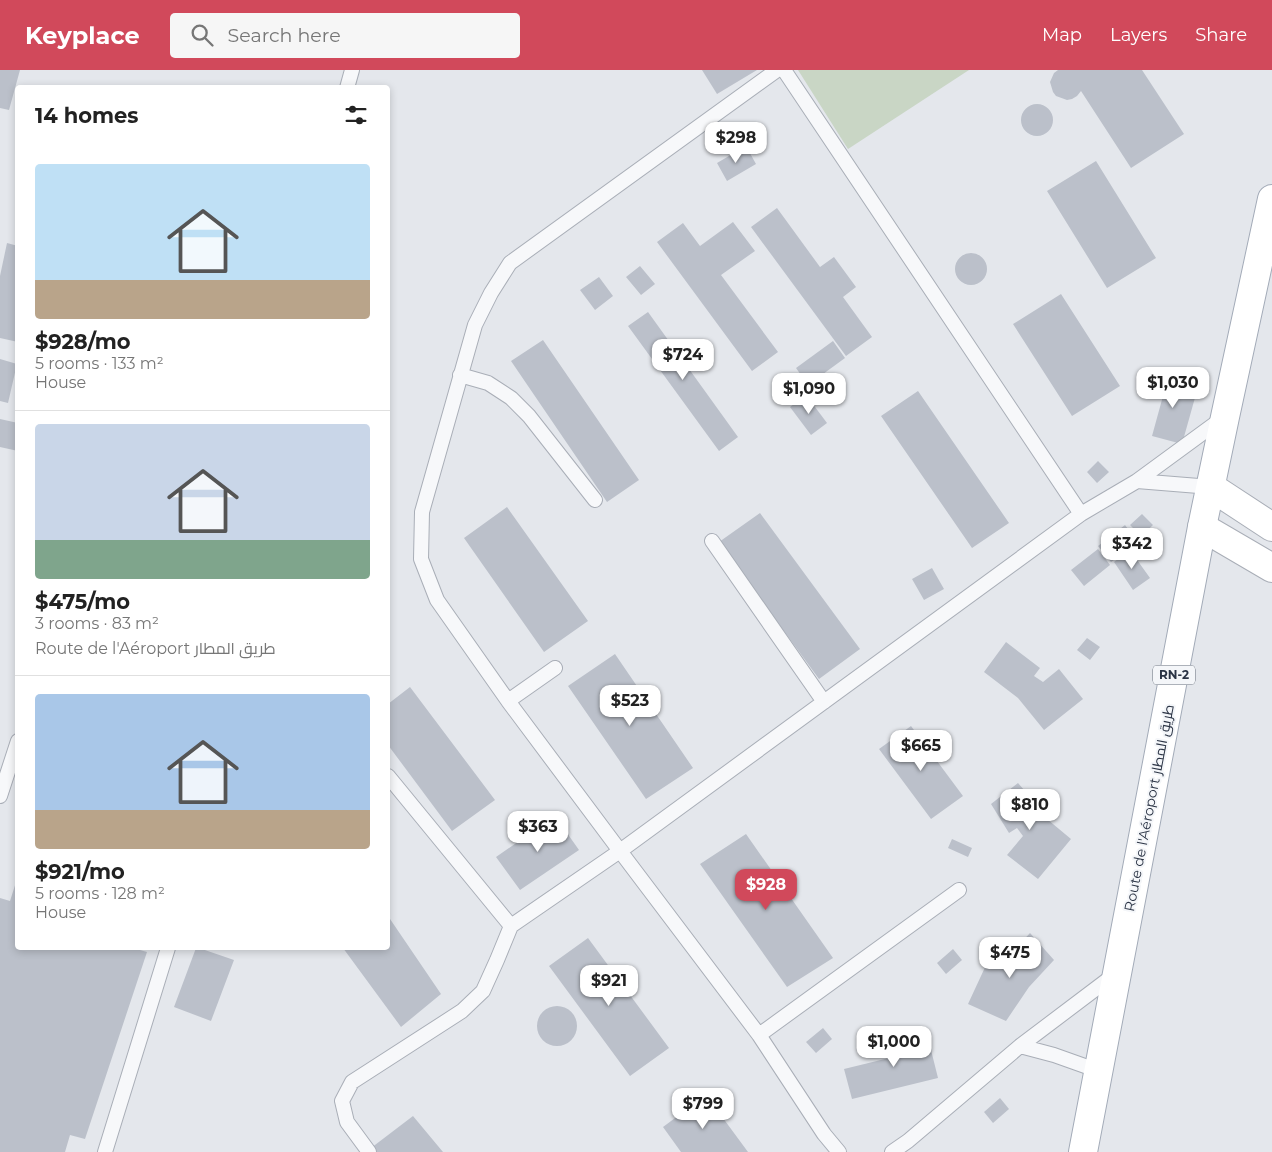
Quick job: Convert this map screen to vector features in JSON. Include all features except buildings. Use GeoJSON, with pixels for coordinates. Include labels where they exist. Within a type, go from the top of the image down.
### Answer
{"type":"FeatureCollection","features":[{"type":"Feature","properties":{"kind":"main road","name":"Route de l'Aéroport طريق المطار"},"geometry":{"type":"LineString","coordinates":[[1084,1152],[1202,527],[1272,199]]}},
{"type":"Feature","properties":{"kind":"main road"},"geometry":{"type":"LineString","coordinates":[[1211,487],[1272,527]]}},
{"type":"Feature","properties":{"kind":"main road"},"geometry":{"type":"LineString","coordinates":[[1202,527],[1272,568]]}},
{"type":"Feature","properties":{"kind":"lane"},"geometry":{"type":"LineString","coordinates":[[348,85],[352,70]]}},
{"type":"Feature","properties":{"kind":"lane"},"geometry":{"type":"LineString","coordinates":[[777,70],[510,263],[490,293],[475,326],[460,375],[422,512],[421,559],[436,600],[508,701],[759,1035],[824,1134],[839,1152]]}},
{"type":"Feature","properties":{"kind":"lane"},"geometry":{"type":"LineString","coordinates":[[784,70],[1081,514]]}},
{"type":"Feature","properties":{"kind":"lane"},"geometry":{"type":"LineString","coordinates":[[460,375],[488,383],[511,398],[529,416],[595,500]]}},
{"type":"Feature","properties":{"kind":"lane"},"geometry":{"type":"LineString","coordinates":[[369,1152],[347,1122],[342,1101],[352,1082],[462,1011],[483,990],[511,926],[620,851],[1081,514],[1137,481],[1225,417]]}},
{"type":"Feature","properties":{"kind":"lane"},"geometry":{"type":"LineString","coordinates":[[1137,481],[1211,487]]}},
{"type":"Feature","properties":{"kind":"lane"},"geometry":{"type":"LineString","coordinates":[[712,541],[824,702]]}},
{"type":"Feature","properties":{"kind":"lane"},"geometry":{"type":"LineString","coordinates":[[508,701],[555,668]]}},
{"type":"Feature","properties":{"kind":"lane"},"geometry":{"type":"LineString","coordinates":[[0,796],[15,750]]}},
{"type":"Feature","properties":{"kind":"lane"},"geometry":{"type":"LineString","coordinates":[[390,778],[511,926]]}},
{"type":"Feature","properties":{"kind":"lane"},"geometry":{"type":"LineString","coordinates":[[759,1035],[959,890]]}},
{"type":"Feature","properties":{"kind":"lane"},"geometry":{"type":"LineString","coordinates":[[105,1152],[167,950]]}},
{"type":"Feature","properties":{"kind":"lane"},"geometry":{"type":"LineString","coordinates":[[892,1152],[910,1146],[1020,1046],[1118,972]]}},
{"type":"Feature","properties":{"kind":"lane"},"geometry":{"type":"LineString","coordinates":[[1020,1046],[1054,1055],[1099,1072]]}},
{"type":"Feature","properties":{"kind":"green space"},"geometry":{"type":"Polygon","coordinates":[[[798,70],[969,70],[848,149],[798,70]]]}}]}
